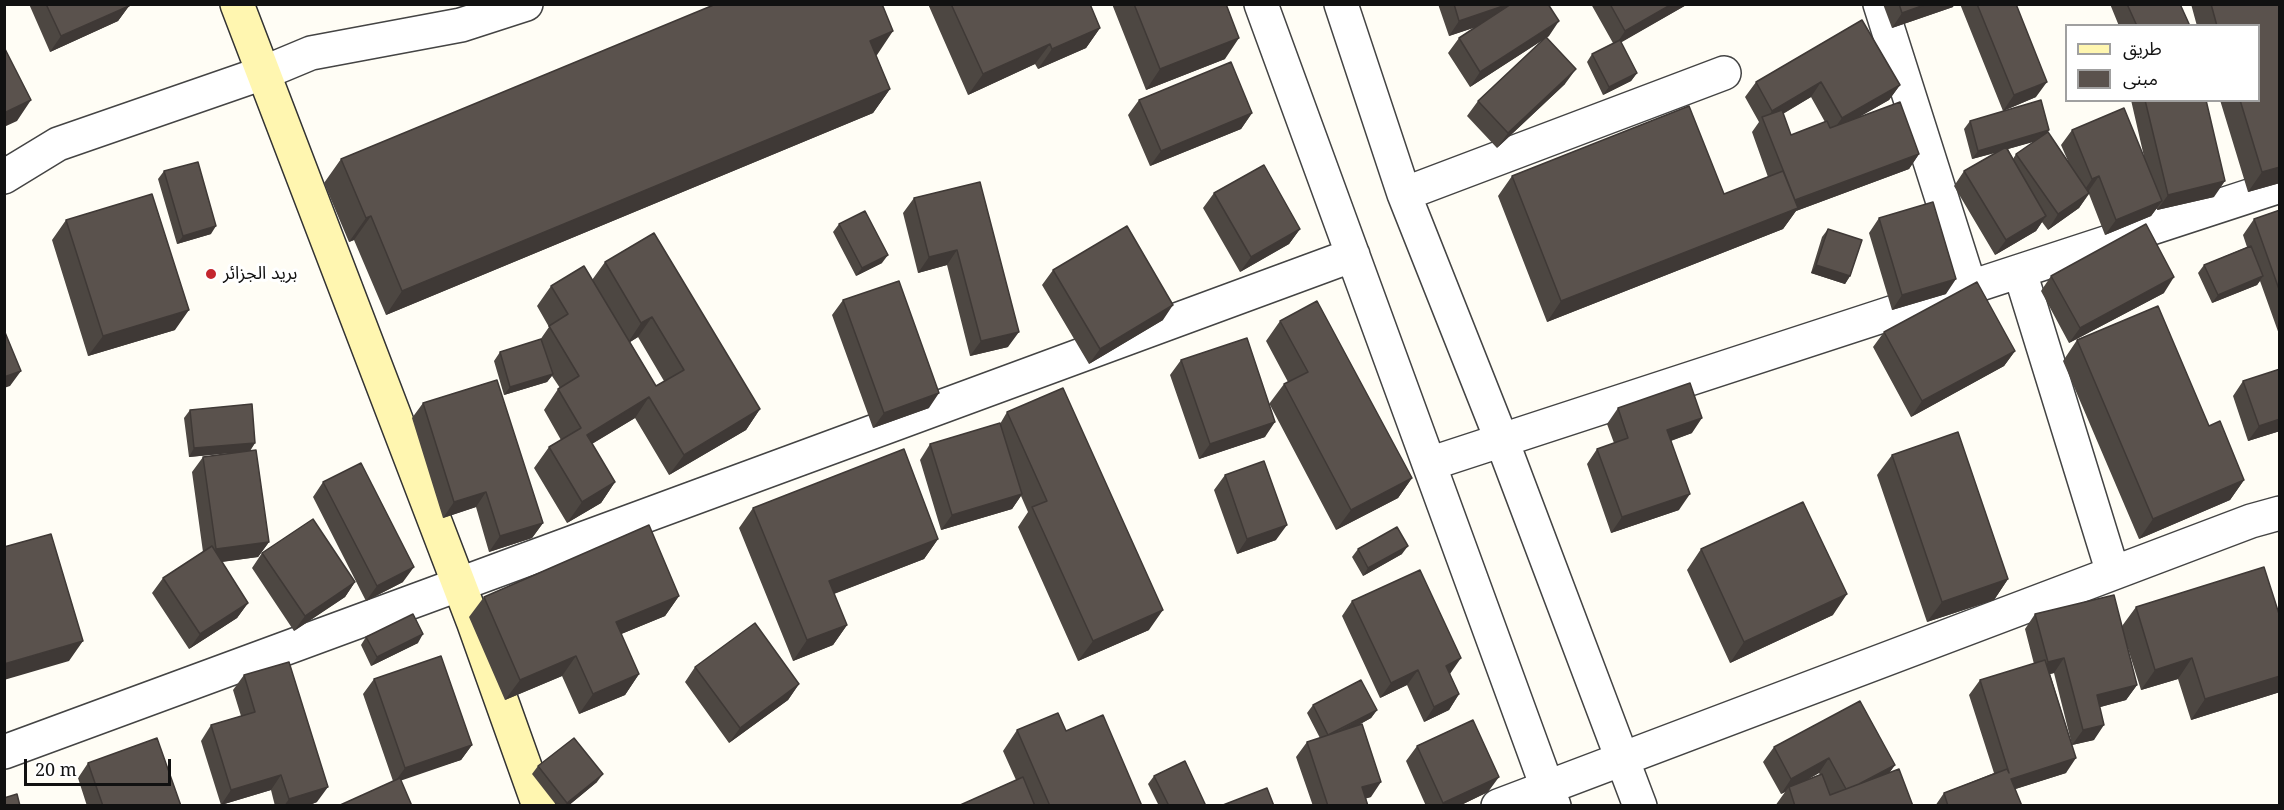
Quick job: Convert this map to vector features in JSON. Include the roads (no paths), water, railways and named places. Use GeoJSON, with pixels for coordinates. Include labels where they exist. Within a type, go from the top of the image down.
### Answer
{"type":"FeatureCollection","features":[{"type":"Feature","properties":{"kind":"main road"},"geometry":{"type":"LineString","coordinates":[[237,4],[459,585],[539,806]]}},
{"type":"Feature","properties":{"kind":"street"},"geometry":{"type":"LineString","coordinates":[[4,177],[58,144],[263,73],[311,53],[461,26],[526,4]]}},
{"type":"Feature","properties":{"kind":"street"},"geometry":{"type":"LineString","coordinates":[[1261,4],[1550,796]]}},
{"type":"Feature","properties":{"kind":"street"},"geometry":{"type":"LineString","coordinates":[[1341,4],[1404,194],[1502,441],[1640,806]]}},
{"type":"Feature","properties":{"kind":"street"},"geometry":{"type":"LineString","coordinates":[[1880,4],[1970,287]]}},
{"type":"Feature","properties":{"kind":"street"},"geometry":{"type":"LineString","coordinates":[[1404,194],[1724,73]]}},
{"type":"Feature","properties":{"kind":"street"},"geometry":{"type":"LineString","coordinates":[[1430,464],[2265,191],[2241,164]]}},
{"type":"Feature","properties":{"kind":"street"},"geometry":{"type":"LineString","coordinates":[[4,752],[1353,255]]}},
{"type":"Feature","properties":{"kind":"street"},"geometry":{"type":"LineString","coordinates":[[2020,272],[2113,573]]}},
{"type":"Feature","properties":{"kind":"street"},"geometry":{"type":"LineString","coordinates":[[1498,806],[1550,796],[1623,758],[2251,521],[2280,513]]}},
{"type":"Feature","properties":{"kind":"place","name":"بريد الجزائر"},"geometry":{"type":"Point","coordinates":[211,274]}}]}
